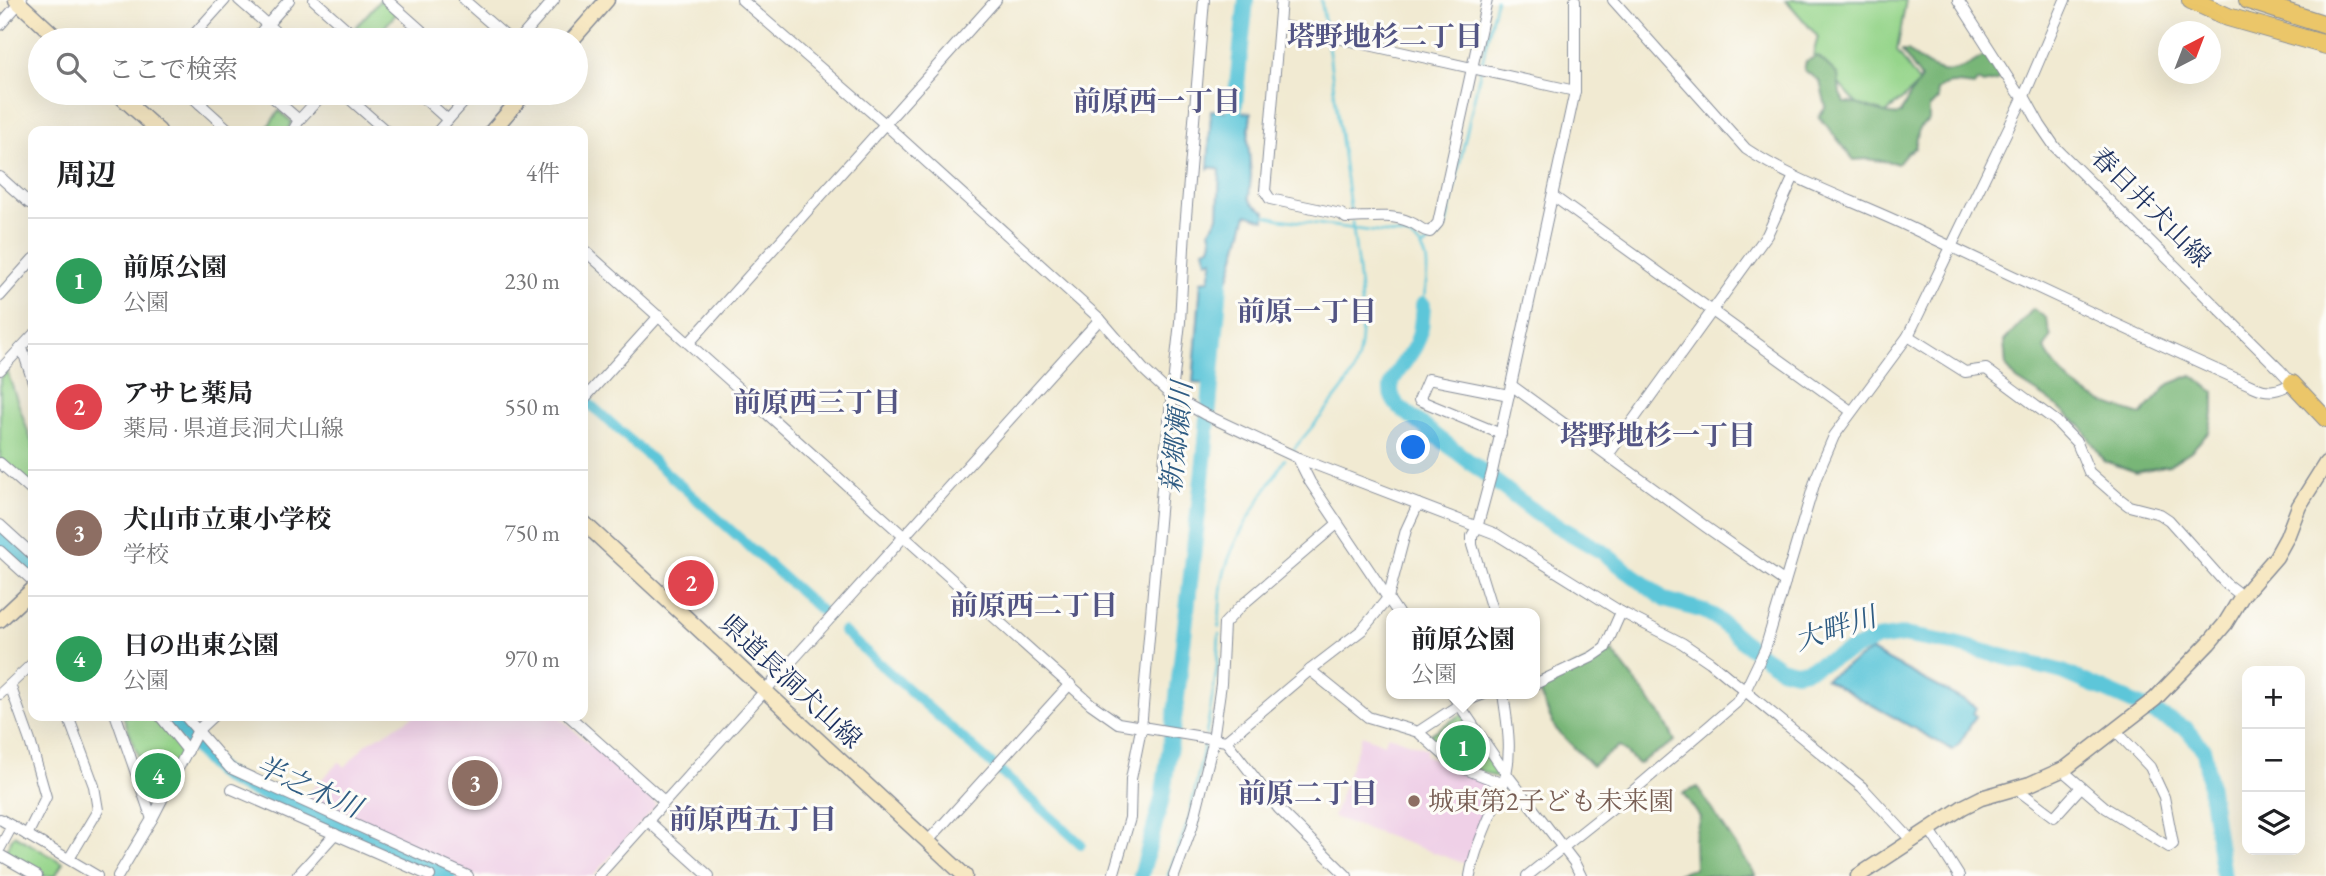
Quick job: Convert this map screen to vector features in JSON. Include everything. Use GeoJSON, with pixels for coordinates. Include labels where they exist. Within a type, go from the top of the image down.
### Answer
{"type":"FeatureCollection","features":[{"type":"Feature","properties":{"kind":"highway"},"geometry":{"type":"LineString","coordinates":[[2192,0],[2326,37]]}},
{"type":"Feature","properties":{"kind":"highway"},"geometry":{"type":"LineString","coordinates":[[2192,0],[2228,17],[2326,45]]}},
{"type":"Feature","properties":{"kind":"highway"},"geometry":{"type":"LineString","coordinates":[[2248,0],[2326,25]]}},
{"type":"Feature","properties":{"kind":"main road"},"geometry":{"type":"LineString","coordinates":[[582,28],[607,0]]}},
{"type":"Feature","properties":{"kind":"main road"},"geometry":{"type":"LineString","coordinates":[[19,1],[47,28]]}},
{"type":"Feature","properties":{"kind":"main road"},"geometry":{"type":"LineString","coordinates":[[496,126],[515,105]]}},
{"type":"Feature","properties":{"kind":"main road"},"geometry":{"type":"LineString","coordinates":[[132,107],[149,126]]}},
{"type":"Feature","properties":{"kind":"main road","name":"春日井犬山線"},"geometry":{"type":"LineString","coordinates":[[2292,383],[2326,419]]}},
{"type":"Feature","properties":{"kind":"main road"},"geometry":{"type":"LineString","coordinates":[[1858,876],[1963,807],[1981,798],[2062,770],[2155,699],[2209,643],[2225,624],[2242,596],[2276,557],[2299,506],[2326,463]]}},
{"type":"Feature","properties":{"kind":"main road","name":"県道長洞犬山線"},"geometry":{"type":"LineString","coordinates":[[588,527],[965,876]]}},
{"type":"Feature","properties":{"kind":"main road"},"geometry":{"type":"LineString","coordinates":[[0,620],[28,594]]}},
{"type":"Feature","properties":{"kind":"street"},"geometry":{"type":"LineString","coordinates":[[200,28],[225,0]]}},
{"type":"Feature","properties":{"kind":"street"},"geometry":{"type":"LineString","coordinates":[[239,0],[272,28]]}},
{"type":"Feature","properties":{"kind":"street"},"geometry":{"type":"LineString","coordinates":[[264,28],[289,0]]}},
{"type":"Feature","properties":{"kind":"street"},"geometry":{"type":"LineString","coordinates":[[314,0],[346,28]]}},
{"type":"Feature","properties":{"kind":"street"},"geometry":{"type":"LineString","coordinates":[[387,0],[418,28]]}},
{"type":"Feature","properties":{"kind":"street"},"geometry":{"type":"LineString","coordinates":[[464,0],[496,28]]}},
{"type":"Feature","properties":{"kind":"street"},"geometry":{"type":"LineString","coordinates":[[742,0],[885,124],[1100,319],[1143,369],[1172,396],[1298,458],[1496,534],[1621,612],[1682,643],[1710,662],[1862,787],[1911,840]]}},
{"type":"Feature","properties":{"kind":"street"},"geometry":{"type":"LineString","coordinates":[[689,344],[996,0]]}},
{"type":"Feature","properties":{"kind":"street"},"geometry":{"type":"LineString","coordinates":[[1113,876],[1130,818],[1131,779],[1140,729],[1180,321],[1204,0]]}},
{"type":"Feature","properties":{"kind":"street"},"geometry":{"type":"LineString","coordinates":[[1281,0],[1265,191],[1270,199],[1351,218],[1374,216],[1409,221],[1426,232],[1430,232],[1438,223],[1487,0]]}},
{"type":"Feature","properties":{"kind":"street"},"geometry":{"type":"LineString","coordinates":[[1491,608],[1473,551],[1472,537],[1477,528],[1501,434],[1575,91],[1575,0]]}},
{"type":"Feature","properties":{"kind":"street"},"geometry":{"type":"LineString","coordinates":[[1613,0],[1746,149],[1774,168],[2263,391],[2278,390],[2292,383]]}},
{"type":"Feature","properties":{"kind":"street","name":"春日井犬山線"},"geometry":{"type":"LineString","coordinates":[[1958,0],[2017,92],[2024,96],[2055,147],[2292,383]]}},
{"type":"Feature","properties":{"kind":"street"},"geometry":{"type":"LineString","coordinates":[[1527,876],[1689,743],[1745,691],[1765,649],[1816,478],[1834,436],[1908,335],[2024,96],[2065,0]]}},
{"type":"Feature","properties":{"kind":"street"},"geometry":{"type":"LineString","coordinates":[[0,25],[19,1]]}},
{"type":"Feature","properties":{"kind":"street"},"geometry":{"type":"LineString","coordinates":[[529,28],[550,2]]}},
{"type":"Feature","properties":{"kind":"street"},"geometry":{"type":"LineString","coordinates":[[1279,25],[1575,91]]}},
{"type":"Feature","properties":{"kind":"street"},"geometry":{"type":"LineString","coordinates":[[201,105],[224,126]]}},
{"type":"Feature","properties":{"kind":"street"},"geometry":{"type":"LineString","coordinates":[[282,105],[299,120]]}},
{"type":"Feature","properties":{"kind":"street"},"geometry":{"type":"LineString","coordinates":[[296,126],[313,105]]}},
{"type":"Feature","properties":{"kind":"street"},"geometry":{"type":"LineString","coordinates":[[357,105],[380,126]]}},
{"type":"Feature","properties":{"kind":"street"},"geometry":{"type":"LineString","coordinates":[[431,105],[448,120]]}},
{"type":"Feature","properties":{"kind":"street"},"geometry":{"type":"LineString","coordinates":[[443,126],[461,105]]}},
{"type":"Feature","properties":{"kind":"street"},"geometry":{"type":"LineString","coordinates":[[1608,455],[1767,235],[1794,176]]}},
{"type":"Feature","properties":{"kind":"street"},"geometry":{"type":"LineString","coordinates":[[0,177],[28,202]]}},
{"type":"Feature","properties":{"kind":"street"},"geometry":{"type":"LineString","coordinates":[[1553,196],[1851,411]]}},
{"type":"Feature","properties":{"kind":"street"},"geometry":{"type":"LineString","coordinates":[[588,253],[1108,718],[1140,729],[1226,741],[1279,809],[1347,876]]}},
{"type":"Feature","properties":{"kind":"street"},"geometry":{"type":"LineString","coordinates":[[0,296],[28,265]]}},
{"type":"Feature","properties":{"kind":"street"},"geometry":{"type":"LineString","coordinates":[[588,394],[659,316]]}},
{"type":"Feature","properties":{"kind":"street"},"geometry":{"type":"LineString","coordinates":[[598,876],[1100,319]]}},
{"type":"Feature","properties":{"kind":"street"},"geometry":{"type":"LineString","coordinates":[[1908,335],[1965,372],[1986,369],[2043,410],[2077,443],[2089,472],[2129,506],[2160,514],[2169,520],[2225,583],[2242,596]]}},
{"type":"Feature","properties":{"kind":"street"},"geometry":{"type":"LineString","coordinates":[[0,370],[28,341]]}},
{"type":"Feature","properties":{"kind":"street"},"geometry":{"type":"LineString","coordinates":[[22,348],[28,367]]}},
{"type":"Feature","properties":{"kind":"street"},"geometry":{"type":"LineString","coordinates":[[1501,434],[1419,400],[1428,379],[1510,390],[1608,455],[1785,582]]}},
{"type":"Feature","properties":{"kind":"street"},"geometry":{"type":"LineString","coordinates":[[1298,458],[1337,524],[1395,608]]}},
{"type":"Feature","properties":{"kind":"street"},"geometry":{"type":"LineString","coordinates":[[0,463],[28,488]]}},
{"type":"Feature","properties":{"kind":"street"},"geometry":{"type":"LineString","coordinates":[[1226,741],[1362,630],[1388,598],[1406,530],[1418,504]]}},
{"type":"Feature","properties":{"kind":"street"},"geometry":{"type":"LineString","coordinates":[[1174,876],[1197,811],[1213,739],[1221,684],[1224,624],[1241,606],[1337,524]]}},
{"type":"Feature","properties":{"kind":"street"},"geometry":{"type":"LineString","coordinates":[[0,525],[28,550]]}},
{"type":"Feature","properties":{"kind":"street"},"geometry":{"type":"LineString","coordinates":[[0,551],[28,576]]}},
{"type":"Feature","properties":{"kind":"street"},"geometry":{"type":"LineString","coordinates":[[1540,682],[1605,648],[1621,612]]}},
{"type":"Feature","properties":{"kind":"street"},"geometry":{"type":"LineString","coordinates":[[0,694],[28,668]]}},
{"type":"Feature","properties":{"kind":"street"},"geometry":{"type":"LineString","coordinates":[[1310,670],[1368,717],[1418,732],[1455,765],[1503,784]]}},
{"type":"Feature","properties":{"kind":"street"},"geometry":{"type":"LineString","coordinates":[[928,841],[1070,684]]}},
{"type":"Feature","properties":{"kind":"street"},"geometry":{"type":"LineString","coordinates":[[10,685],[46,797],[27,835]]}},
{"type":"Feature","properties":{"kind":"street"},"geometry":{"type":"LineString","coordinates":[[1455,699],[1581,876]]}},
{"type":"Feature","properties":{"kind":"street"},"geometry":{"type":"LineString","coordinates":[[1418,732],[1470,699]]}},
{"type":"Feature","properties":{"kind":"street"},"geometry":{"type":"LineString","coordinates":[[1470,876],[1483,833],[1503,784],[1510,737],[1504,699]]}},
{"type":"Feature","properties":{"kind":"street"},"geometry":{"type":"LineString","coordinates":[[69,859],[98,810],[94,786],[70,721]]}},
{"type":"Feature","properties":{"kind":"street"},"geometry":{"type":"LineString","coordinates":[[118,721],[152,819]]}},
{"type":"Feature","properties":{"kind":"street"},"geometry":{"type":"LineString","coordinates":[[164,721],[188,751]]}},
{"type":"Feature","properties":{"kind":"street"},"geometry":{"type":"LineString","coordinates":[[188,721],[197,734],[230,768],[468,876]]}},
{"type":"Feature","properties":{"kind":"street"},"geometry":{"type":"LineString","coordinates":[[118,876],[197,734],[209,721]]}},
{"type":"Feature","properties":{"kind":"street"},"geometry":{"type":"LineString","coordinates":[[575,721],[664,801]]}},
{"type":"Feature","properties":{"kind":"street"},"geometry":{"type":"LineString","coordinates":[[2062,770],[2106,808],[2169,847],[2173,844],[2164,797],[2150,767],[2116,731]]}},
{"type":"Feature","properties":{"kind":"street"},"geometry":{"type":"LineString","coordinates":[[2019,787],[2022,793],[2054,817],[2081,787]]}},
{"type":"Feature","properties":{"kind":"street"},"geometry":{"type":"LineString","coordinates":[[232,789],[430,876]]}},
{"type":"Feature","properties":{"kind":"street"},"geometry":{"type":"LineString","coordinates":[[0,820],[97,876]]}},
{"type":"Feature","properties":{"kind":"street"},"geometry":{"type":"LineString","coordinates":[[647,820],[709,876]]}},
{"type":"Feature","properties":{"kind":"street"},"geometry":{"type":"LineString","coordinates":[[0,848],[12,826]]}},
{"type":"Feature","properties":{"kind":"street"},"geometry":{"type":"LineString","coordinates":[[1930,830],[1959,876]]}},
{"type":"Feature","properties":{"kind":"street"},"geometry":{"type":"LineString","coordinates":[[297,876],[335,834]]}},
{"type":"Feature","properties":{"kind":"street"},"geometry":{"type":"LineString","coordinates":[[0,855],[37,876]]}},
{"type":"Feature","properties":{"kind":"street"},"geometry":{"type":"LineString","coordinates":[[1329,876],[1338,867]]}},
{"type":"Feature","properties":{"kind":"shaded area"},"geometry":{"type":"Polygon","coordinates":[[[405,721],[564,721],[655,803],[655,807],[593,876],[475,876],[301,800],[339,762],[345,767],[366,744],[405,721]]]}},
{"type":"Feature","properties":{"kind":"shaded area","name":"城東第2子ども未来園"},"geometry":{"type":"Polygon","coordinates":[[[1362,735],[1384,744],[1388,735],[1427,749],[1425,755],[1494,785],[1466,864],[1333,817],[1362,735]]]}},
{"type":"Feature","properties":{"kind":"green space"},"geometry":{"type":"Polygon","coordinates":[[[380,0],[397,13],[384,28],[355,28],[380,0]]]}},
{"type":"Feature","properties":{"kind":"green space"},"geometry":{"type":"Polygon","coordinates":[[[1786,0],[1906,0],[1897,51],[1920,84],[1874,123],[1813,55],[1818,37],[1786,0]]]}},
{"type":"Feature","properties":{"kind":"green space"},"geometry":{"type":"Polygon","coordinates":[[[1902,51],[1908,51],[1937,70],[1946,71],[1963,68],[1985,55],[2000,75],[1998,81],[1983,84],[1978,81],[1974,86],[1950,84],[1937,90],[1938,99],[1929,108],[1929,120],[1919,128],[1915,148],[1907,152],[1898,163],[1854,160],[1819,116],[1826,107],[1820,81],[1804,70],[1806,61],[1818,56],[1838,75],[1840,94],[1845,103],[1901,114],[1921,78],[1902,51]]]}},
{"type":"Feature","properties":{"kind":"green space"},"geometry":{"type":"Polygon","coordinates":[[[279,111],[292,122],[290,126],[268,126],[279,111]]]}},
{"type":"Feature","properties":{"kind":"green space"},"geometry":{"type":"Polygon","coordinates":[[[2033,309],[2046,318],[2051,337],[2044,348],[2063,375],[2085,393],[2141,415],[2169,384],[2192,375],[2214,392],[2214,409],[2209,432],[2191,451],[2169,465],[2136,472],[2104,461],[2081,426],[2050,401],[2017,380],[2006,366],[2004,341],[2033,309]]]}},
{"type":"Feature","properties":{"kind":"green space"},"geometry":{"type":"Polygon","coordinates":[[[7,371],[28,432],[28,485],[0,459],[0,378],[7,371]]]}},
{"type":"Feature","properties":{"kind":"green space"},"geometry":{"type":"Polygon","coordinates":[[[1612,651],[1664,719],[1675,741],[1638,764],[1619,746],[1592,766],[1555,728],[1540,694],[1540,689],[1568,670],[1612,651]]]}},
{"type":"Feature","properties":{"kind":"green space"},"geometry":{"type":"Polygon","coordinates":[[[1462,714],[1502,772],[1500,779],[1454,760],[1428,736],[1462,714]]]}},
{"type":"Feature","properties":{"kind":"green space"},"geometry":{"type":"Polygon","coordinates":[[[125,721],[160,721],[183,749],[156,802],[125,721]]]}},
{"type":"Feature","properties":{"kind":"green space"},"geometry":{"type":"Polygon","coordinates":[[[1697,787],[1756,876],[1672,876],[1695,868],[1694,839],[1700,817],[1683,793],[1697,787]]]}},
{"type":"Feature","properties":{"kind":"green space"},"geometry":{"type":"Polygon","coordinates":[[[14,835],[63,863],[55,876],[43,876],[4,853],[14,835]]]}},
{"type":"Feature","properties":{"kind":"water"},"geometry":{"type":"Polygon","coordinates":[[[1211,110],[1251,113],[1248,140],[1251,175],[1249,198],[1266,212],[1264,220],[1247,214],[1229,278],[1217,283],[1204,384],[1193,383],[1201,281],[1209,280],[1213,259],[1207,261],[1204,249],[1210,247],[1210,230],[1218,217],[1220,170],[1212,167],[1208,169],[1211,110]]]}},
{"type":"Feature","properties":{"kind":"water"},"geometry":{"type":"Polygon","coordinates":[[[1871,651],[1976,707],[1973,714],[1976,716],[1953,750],[1825,679],[1871,651]]]}},
{"type":"Feature","properties":{"kind":"waterway","name":"新郷瀬川"},"geometry":{"type":"LineString","coordinates":[[1232,132],[1246,0]]}},
{"type":"Feature","properties":{"kind":"waterway"},"geometry":{"type":"LineString","coordinates":[[1321,0],[1326,31]]}},
{"type":"Feature","properties":{"kind":"waterway"},"geometry":{"type":"LineString","coordinates":[[1423,247],[1440,235],[1446,225],[1496,0]]}},
{"type":"Feature","properties":{"kind":"waterway"},"geometry":{"type":"LineString","coordinates":[[1327,38],[1351,215]]}},
{"type":"Feature","properties":{"kind":"waterway"},"geometry":{"type":"LineString","coordinates":[[1264,215],[1408,236],[1417,242],[1426,258],[1427,276],[1423,305]]}},
{"type":"Feature","properties":{"kind":"waterway"},"geometry":{"type":"LineString","coordinates":[[1294,449],[1345,386],[1357,362],[1361,301],[1352,222]]}},
{"type":"Feature","properties":{"kind":"waterway","name":"新郷瀬川"},"geometry":{"type":"LineString","coordinates":[[1141,876],[1162,799],[1176,706],[1205,452],[1222,262]]}},
{"type":"Feature","properties":{"kind":"waterway","name":"大畔川"},"geometry":{"type":"LineString","coordinates":[[1423,305],[1418,339],[1392,383],[1393,399],[1399,407],[1537,514],[1601,551],[1665,600],[1704,611],[1715,617],[1747,645],[1780,668],[1796,672],[1806,670],[1877,639],[1903,635],[1955,644],[2063,672],[2187,729],[2203,749],[2205,756],[2223,876]]}},
{"type":"Feature","properties":{"kind":"waterway"},"geometry":{"type":"LineString","coordinates":[[588,402],[827,616]]}},
{"type":"Feature","properties":{"kind":"waterway"},"geometry":{"type":"LineString","coordinates":[[1219,627],[1222,583],[1232,551],[1248,519],[1285,459]]}},
{"type":"Feature","properties":{"kind":"waterway","name":"半之木川"},"geometry":{"type":"LineString","coordinates":[[0,538],[28,563]]}},
{"type":"Feature","properties":{"kind":"waterway"},"geometry":{"type":"LineString","coordinates":[[843,631],[1081,844]]}},
{"type":"Feature","properties":{"kind":"waterway"},"geometry":{"type":"LineString","coordinates":[[1206,735],[1217,668],[1219,634]]}},
{"type":"Feature","properties":{"kind":"waterway","name":"半之木川"},"geometry":{"type":"LineString","coordinates":[[174,721],[220,772],[234,781],[307,811],[448,876]]}},
{"type":"Feature","properties":{"kind":"waterway"},"geometry":{"type":"LineString","coordinates":[[1168,876],[1189,819],[1205,741]]}},
{"type":"Feature","properties":{"kind":"place","name":"アサヒ薬局"},"geometry":{"type":"Point","coordinates":[691,583]}},
{"type":"Feature","properties":{"kind":"place","name":"前原公園"},"geometry":{"type":"Point","coordinates":[1463,748]}},
{"type":"Feature","properties":{"kind":"place","name":"日の出東公園"},"geometry":{"type":"Point","coordinates":[158,776]}},
{"type":"Feature","properties":{"kind":"place","name":"犬山市立東小学校"},"geometry":{"type":"Point","coordinates":[475,783]}},
{"type":"Feature","properties":{"kind":"place","name":"城東第2子ども未来園"},"geometry":{"type":"Point","coordinates":[1414,801]}},
{"type":"Feature","properties":{"kind":"district","name":"塔野地杉二丁目"},"geometry":{"type":"Point","coordinates":[1385,36]}},
{"type":"Feature","properties":{"kind":"district","name":"前原西一丁目"},"geometry":{"type":"Point","coordinates":[1157,101]}},
{"type":"Feature","properties":{"kind":"district","name":"前原一丁目"},"geometry":{"type":"Point","coordinates":[1307,311]}},
{"type":"Feature","properties":{"kind":"district","name":"前原西三丁目"},"geometry":{"type":"Point","coordinates":[817,402]}},
{"type":"Feature","properties":{"kind":"district","name":"塔野地杉一丁目"},"geometry":{"type":"Point","coordinates":[1658,435]}},
{"type":"Feature","properties":{"kind":"district","name":"前原西二丁目"},"geometry":{"type":"Point","coordinates":[1034,605]}},
{"type":"Feature","properties":{"kind":"district","name":"前原二丁目"},"geometry":{"type":"Point","coordinates":[1308,793]}},
{"type":"Feature","properties":{"kind":"district","name":"前原西五丁目"},"geometry":{"type":"Point","coordinates":[753,819]}}]}
